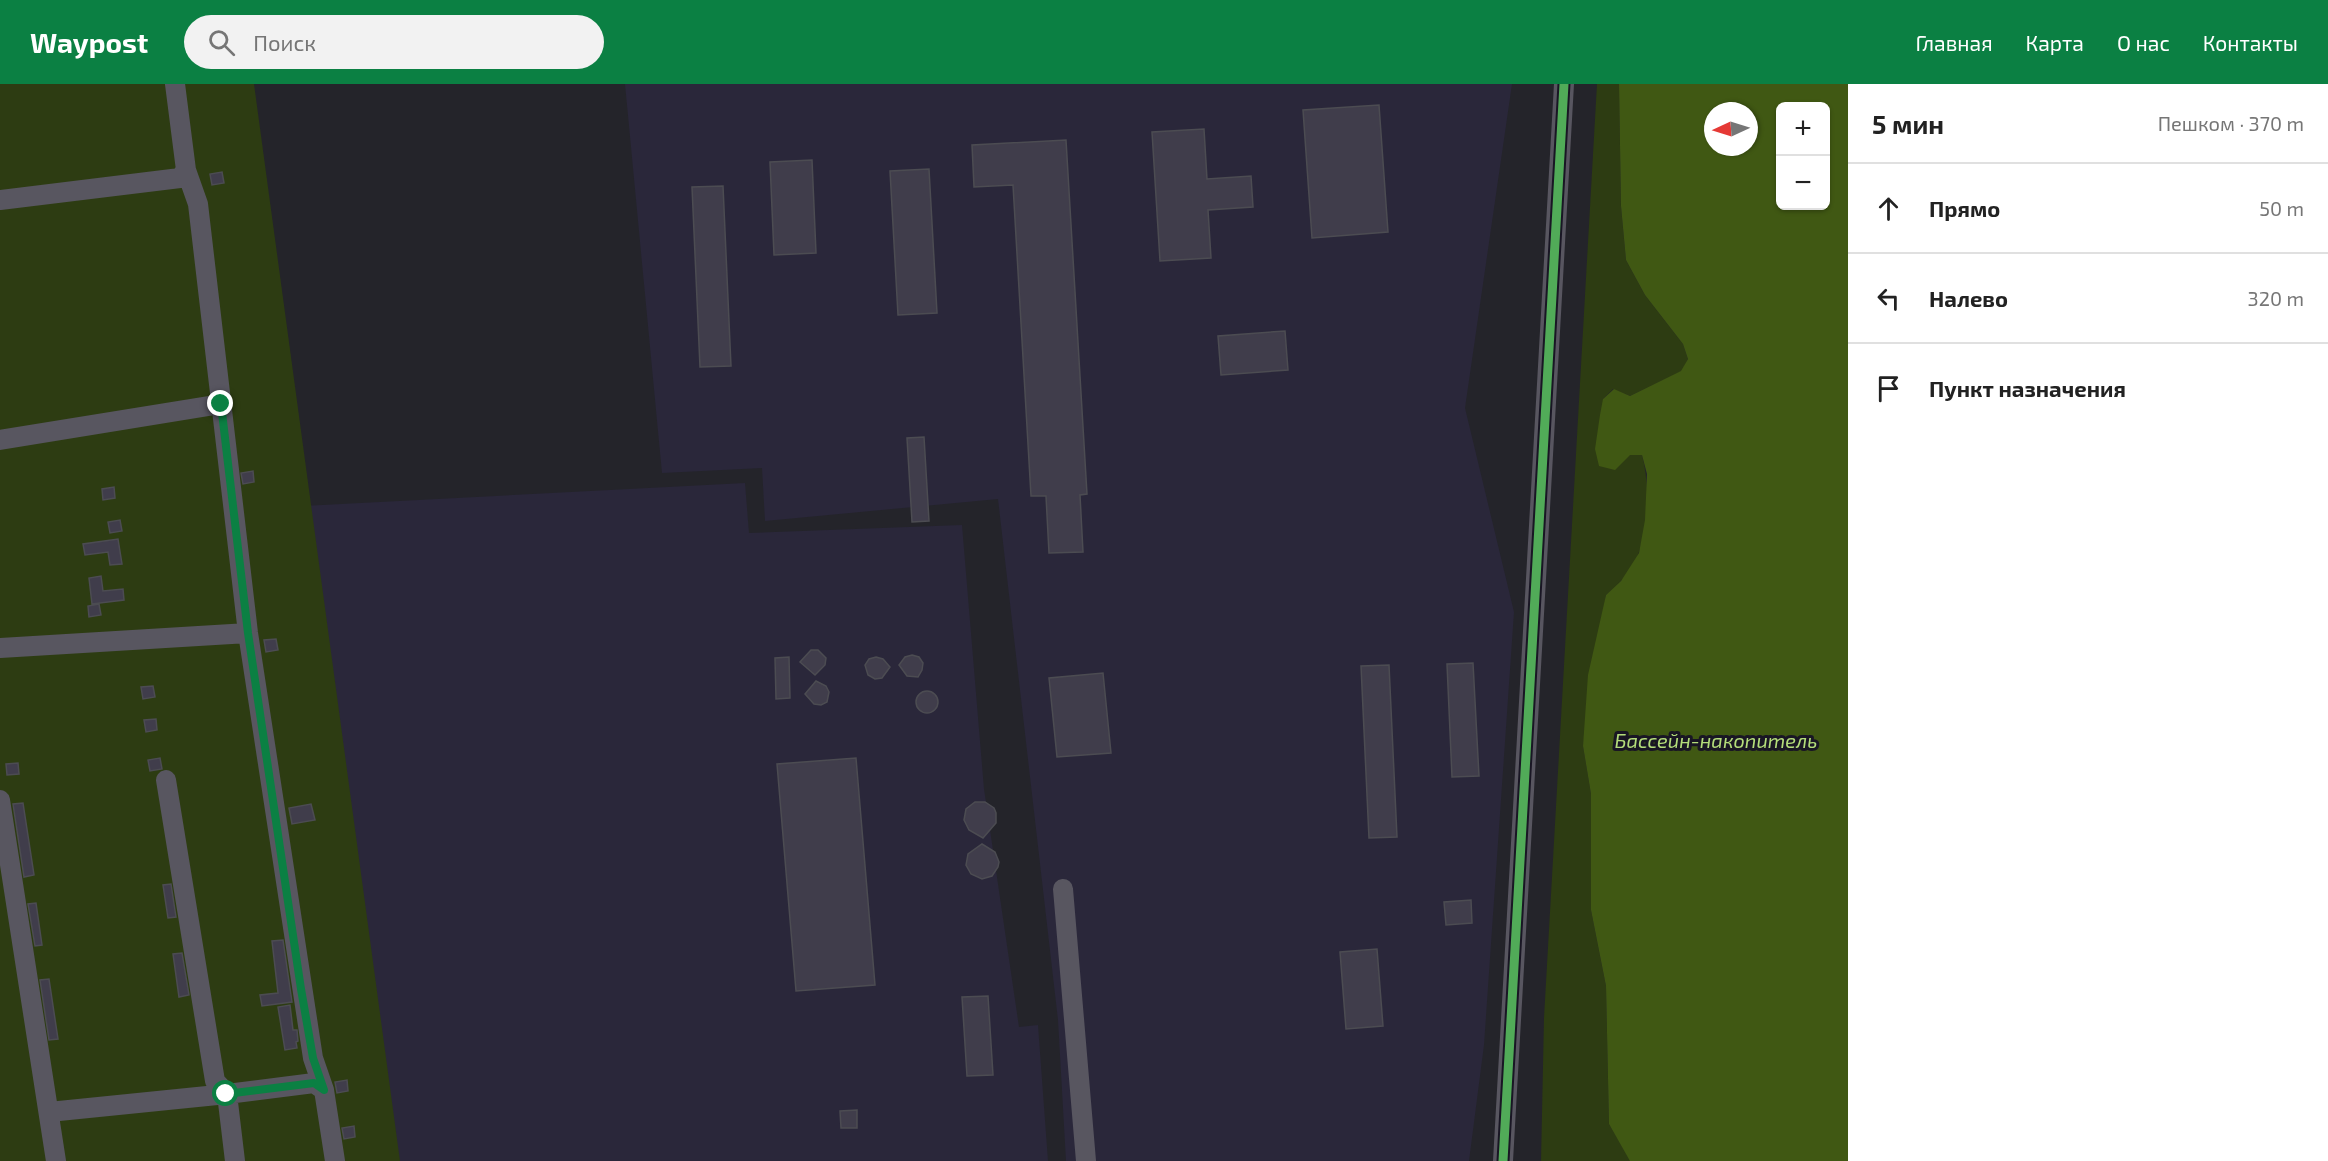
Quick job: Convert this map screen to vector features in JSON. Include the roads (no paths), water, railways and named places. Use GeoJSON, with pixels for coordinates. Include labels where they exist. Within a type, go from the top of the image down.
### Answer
{"type":"FeatureCollection","features":[{"type":"Feature","properties":{"kind":"street"},"geometry":{"type":"LineString","coordinates":[[175,84],[186,170],[198,204],[248,633],[311,1047],[324,1090],[335,1161]]}},
{"type":"Feature","properties":{"kind":"street"},"geometry":{"type":"LineString","coordinates":[[1503,1161],[1564,84]]}},
{"type":"Feature","properties":{"kind":"street"},"geometry":{"type":"LineString","coordinates":[[0,200],[180,178],[186,170]]}},
{"type":"Feature","properties":{"kind":"street"},"geometry":{"type":"LineString","coordinates":[[0,440],[221,404]]}},
{"type":"Feature","properties":{"kind":"street"},"geometry":{"type":"LineString","coordinates":[[0,648],[248,633]]}},
{"type":"Feature","properties":{"kind":"street"},"geometry":{"type":"LineString","coordinates":[[166,780],[215,1081],[226,1094],[235,1161]]}},
{"type":"Feature","properties":{"kind":"street"},"geometry":{"type":"LineString","coordinates":[[0,800],[56,1161]]}},
{"type":"Feature","properties":{"kind":"street"},"geometry":{"type":"LineString","coordinates":[[1063,889],[1086,1161]]}},
{"type":"Feature","properties":{"kind":"street"},"geometry":{"type":"LineString","coordinates":[[49,1112],[314,1083],[324,1090]]}},
{"type":"Feature","properties":{"kind":"water","name":"Бассейн-накопитель"},"geometry":{"type":"Polygon","coordinates":[[[1619,84],[1848,84],[1848,1161],[1630,1161],[1609,1124],[1606,986],[1591,910],[1591,794],[1583,746],[1588,675],[1606,595],[1621,581],[1639,553],[1645,520],[1647,474],[1642,455],[1630,455],[1615,470],[1599,466],[1595,449],[1603,399],[1614,389],[1630,396],[1681,371],[1688,359],[1683,344],[1645,295],[1626,260],[1621,206],[1619,84]]]}}]}
